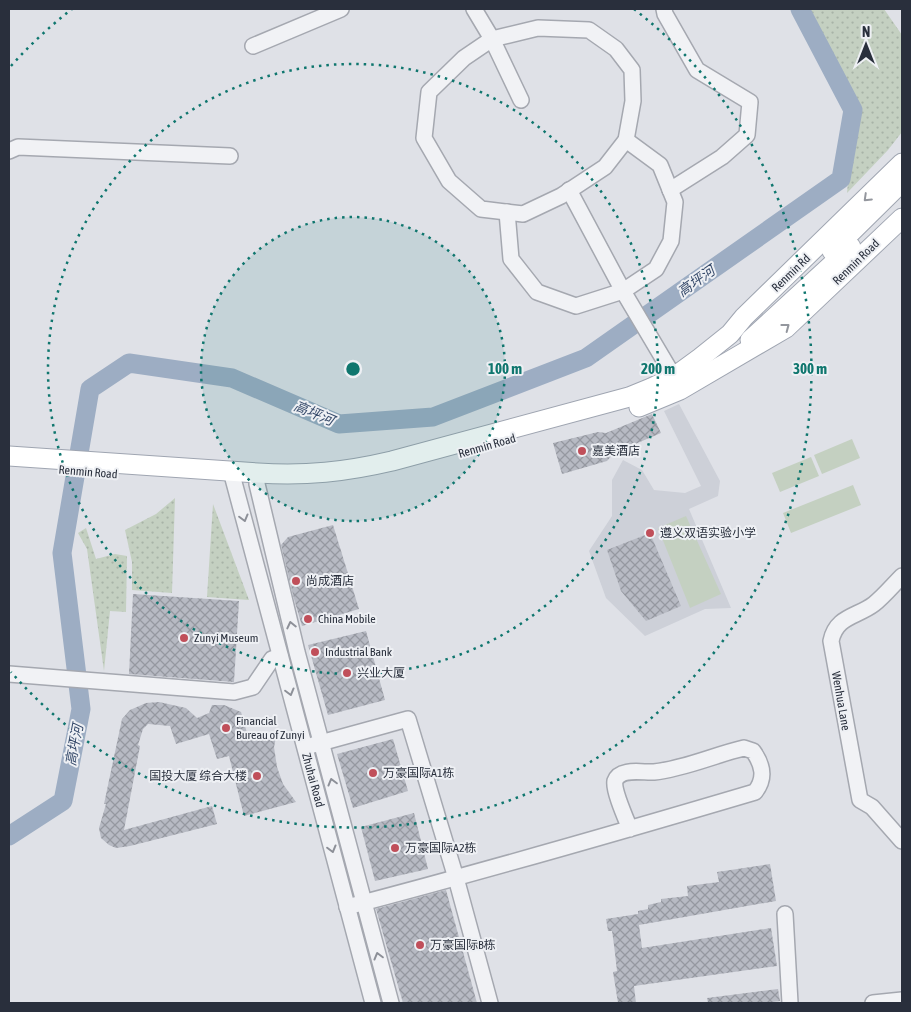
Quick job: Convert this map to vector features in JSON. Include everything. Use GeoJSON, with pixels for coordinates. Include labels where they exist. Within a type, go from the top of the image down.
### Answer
{"type":"FeatureCollection","features":[{"type":"Feature","properties":{"kind":"main road","name":"Renmin Rd"},"geometry":{"type":"LineString","coordinates":[[708,363],[744,318],[902,163]]}},
{"type":"Feature","properties":{"kind":"main road"},"geometry":{"type":"LineString","coordinates":[[708,363],[799,281],[902,182]]}},
{"type":"Feature","properties":{"kind":"main road"},"geometry":{"type":"LineString","coordinates":[[708,363],[792,302],[902,200]]}},
{"type":"Feature","properties":{"kind":"main road","name":"Renmin Road"},"geometry":{"type":"LineString","coordinates":[[9,465],[45,464],[233,476],[289,486],[321,485],[377,476],[512,438],[636,408],[708,363],[765,341],[786,328],[902,218]]}},
{"type":"Feature","properties":{"kind":"main road","name":"Renmin Road"},"geometry":{"type":"LineString","coordinates":[[9,456],[45,464]]}},
{"type":"Feature","properties":{"kind":"street"},"geometry":{"type":"LineString","coordinates":[[253,46],[341,9]]}},
{"type":"Feature","properties":{"kind":"street"},"geometry":{"type":"LineString","coordinates":[[474,9],[492,39],[521,100]]}},
{"type":"Feature","properties":{"kind":"street"},"geometry":{"type":"LineString","coordinates":[[664,9],[697,70],[750,102],[747,135],[722,157],[670,190]]}},
{"type":"Feature","properties":{"kind":"street"},"geometry":{"type":"LineString","coordinates":[[538,28],[589,30],[616,49],[632,70],[634,100],[626,140],[604,167],[569,190],[523,214],[481,209],[449,180],[424,138],[429,92],[464,58],[492,39],[538,28]]}},
{"type":"Feature","properties":{"kind":"street"},"geometry":{"type":"LineString","coordinates":[[507,212],[511,259],[537,292],[576,306],[623,291],[656,269],[671,241],[675,202],[660,165],[626,140]]}},
{"type":"Feature","properties":{"kind":"street"},"geometry":{"type":"LineString","coordinates":[[9,150],[18,147],[230,156]]}},
{"type":"Feature","properties":{"kind":"street"},"geometry":{"type":"LineString","coordinates":[[569,190],[623,291],[677,383]]}},
{"type":"Feature","properties":{"kind":"street","name":"Zhuhai Road"},"geometry":{"type":"LineString","coordinates":[[233,476],[373,1003]]}},
{"type":"Feature","properties":{"kind":"street","name":"Zhuhai Road"},"geometry":{"type":"LineString","coordinates":[[258,479],[297,652],[390,1003]]}},
{"type":"Feature","properties":{"kind":"street","name":"Wenhua Lane"},"geometry":{"type":"LineString","coordinates":[[902,576],[873,605],[849,616],[833,630],[831,641],[860,800],[872,807],[902,841]]}},
{"type":"Feature","properties":{"kind":"street"},"geometry":{"type":"LineString","coordinates":[[9,674],[234,692],[253,687],[272,659],[280,656]]}},
{"type":"Feature","properties":{"kind":"street"},"geometry":{"type":"LineString","coordinates":[[305,748],[408,719],[456,878],[490,1003]]}},
{"type":"Feature","properties":{"kind":"street"},"geometry":{"type":"LineString","coordinates":[[347,907],[630,829],[755,792],[762,783],[762,771],[758,757],[753,751],[744,748],[670,769],[656,772],[625,773],[619,776],[616,781],[616,789],[630,829]]}},
{"type":"Feature","properties":{"kind":"street"},"geometry":{"type":"LineString","coordinates":[[785,914],[790,1003]]}},
{"type":"Feature","properties":{"kind":"street"},"geometry":{"type":"LineString","coordinates":[[873,1003],[902,1000]]}},
{"type":"Feature","properties":{"kind":"shaded area","name":"遵义双语实验小学"},"geometry":{"type":"Polygon","coordinates":[[[679,404],[720,481],[718,496],[689,509],[731,608],[705,609],[645,636],[606,598],[589,551],[612,516],[612,480],[623,460],[642,470],[654,490],[685,493],[701,486],[664,411],[679,404]]]}},
{"type":"Feature","properties":{"kind":"green space"},"geometry":{"type":"Polygon","coordinates":[[[793,9],[884,9],[902,35],[902,132],[888,150],[847,193],[850,161],[850,128],[843,104],[793,9]]]}},
{"type":"Feature","properties":{"kind":"green space"},"geometry":{"type":"Polygon","coordinates":[[[852,439],[860,458],[822,474],[814,455],[852,439]]]}},
{"type":"Feature","properties":{"kind":"green space"},"geometry":{"type":"Polygon","coordinates":[[[811,457],[819,476],[780,492],[772,473],[811,457]]]}},
{"type":"Feature","properties":{"kind":"green space"},"geometry":{"type":"Polygon","coordinates":[[[853,485],[861,505],[791,533],[783,513],[853,485]]]}},
{"type":"Feature","properties":{"kind":"green space"},"geometry":{"type":"Polygon","coordinates":[[[175,498],[172,593],[132,590],[132,562],[125,530],[156,514],[175,498]]]}},
{"type":"Feature","properties":{"kind":"green space"},"geometry":{"type":"Polygon","coordinates":[[[213,504],[249,600],[207,597],[213,504]]]}},
{"type":"Feature","properties":{"kind":"green space"},"geometry":{"type":"Polygon","coordinates":[[[686,516],[721,594],[690,608],[658,528],[686,516]]]}},
{"type":"Feature","properties":{"kind":"green space"},"geometry":{"type":"Polygon","coordinates":[[[86,528],[96,559],[115,554],[127,556],[126,612],[110,611],[104,671],[87,549],[78,533],[86,528]]]}},
{"type":"Feature","properties":{"kind":"building"},"geometry":{"type":"Polygon","coordinates":[[[652,414],[661,433],[614,453],[607,461],[562,474],[553,443],[598,432],[606,433],[652,414]]]}},
{"type":"Feature","properties":{"kind":"building"},"geometry":{"type":"Polygon","coordinates":[[[333,525],[359,609],[302,626],[281,545],[288,537],[333,525]]]}},
{"type":"Feature","properties":{"kind":"building"},"geometry":{"type":"Polygon","coordinates":[[[650,533],[681,606],[646,621],[621,591],[607,550],[650,533]]]}},
{"type":"Feature","properties":{"kind":"building","name":"Zunyi Museum"},"geometry":{"type":"Polygon","coordinates":[[[133,594],[239,601],[234,682],[129,674],[133,594]]]}},
{"type":"Feature","properties":{"kind":"building","name":"兴业大厦"},"geometry":{"type":"Polygon","coordinates":[[[366,631],[385,700],[328,715],[308,645],[366,631]]]}},
{"type":"Feature","properties":{"kind":"building"},"geometry":{"type":"Polygon","coordinates":[[[159,702],[186,708],[197,718],[209,713],[212,705],[224,705],[241,712],[249,740],[277,733],[274,747],[277,767],[283,784],[296,802],[244,816],[229,756],[217,759],[209,734],[176,744],[170,726],[148,724],[143,729],[138,745],[140,746],[124,830],[212,806],[217,824],[130,846],[116,848],[109,845],[101,838],[99,828],[106,804],[104,804],[122,719],[130,710],[146,703],[159,702]]]}},
{"type":"Feature","properties":{"kind":"building","name":"万豪国际A1栋"},"geometry":{"type":"Polygon","coordinates":[[[393,739],[408,791],[353,808],[337,754],[393,739]]]}},
{"type":"Feature","properties":{"kind":"building","name":"万豪国际A2栋"},"geometry":{"type":"Polygon","coordinates":[[[414,813],[428,869],[375,881],[361,827],[414,813]]]}},
{"type":"Feature","properties":{"kind":"building"},"geometry":{"type":"Polygon","coordinates":[[[770,864],[776,901],[639,925],[642,948],[771,928],[777,966],[634,986],[636,1003],[618,1003],[613,972],[617,971],[612,931],[608,931],[606,919],[638,914],[638,911],[648,909],[648,905],[661,902],[661,899],[688,896],[687,886],[719,882],[717,872],[770,864]]]}},
{"type":"Feature","properties":{"kind":"building"},"geometry":{"type":"Polygon","coordinates":[[[446,890],[477,1003],[403,1003],[376,909],[446,890]]]}},
{"type":"Feature","properties":{"kind":"building"},"geometry":{"type":"Polygon","coordinates":[[[778,989],[780,1001],[765,1003],[708,1003],[707,998],[778,989]]]}},
{"type":"Feature","properties":{"kind":"waterway","name":"高坪河"},"geometry":{"type":"LineString","coordinates":[[9,836],[63,801],[81,709],[62,553],[90,389],[129,363],[232,378],[339,424],[433,417],[586,358],[841,179],[853,110],[800,9]]}},
{"type":"Feature","properties":{"kind":"place","name":"嘉美酒店"},"geometry":{"type":"Point","coordinates":[582,451]}},
{"type":"Feature","properties":{"kind":"place","name":"遵义双语实验小学"},"geometry":{"type":"Point","coordinates":[650,533]}},
{"type":"Feature","properties":{"kind":"place","name":"尚成酒店"},"geometry":{"type":"Point","coordinates":[296,581]}},
{"type":"Feature","properties":{"kind":"place","name":"China Mobile"},"geometry":{"type":"Point","coordinates":[308,619]}},
{"type":"Feature","properties":{"kind":"place","name":"Zunyi Museum"},"geometry":{"type":"Point","coordinates":[184,638]}},
{"type":"Feature","properties":{"kind":"place","name":"Industrial Bank"},"geometry":{"type":"Point","coordinates":[315,652]}},
{"type":"Feature","properties":{"kind":"place","name":"兴业大厦"},"geometry":{"type":"Point","coordinates":[347,673]}},
{"type":"Feature","properties":{"kind":"place","name":"Financial Bureau of Zunyi"},"geometry":{"type":"Point","coordinates":[226,728]}},
{"type":"Feature","properties":{"kind":"place","name":"万豪国际A1栋"},"geometry":{"type":"Point","coordinates":[373,773]}},
{"type":"Feature","properties":{"kind":"place","name":"国投大厦 综合大楼"},"geometry":{"type":"Point","coordinates":[257,776]}},
{"type":"Feature","properties":{"kind":"place","name":"万豪国际A2栋"},"geometry":{"type":"Point","coordinates":[395,848]}},
{"type":"Feature","properties":{"kind":"place","name":"万豪国际B栋"},"geometry":{"type":"Point","coordinates":[420,945]}}]}
